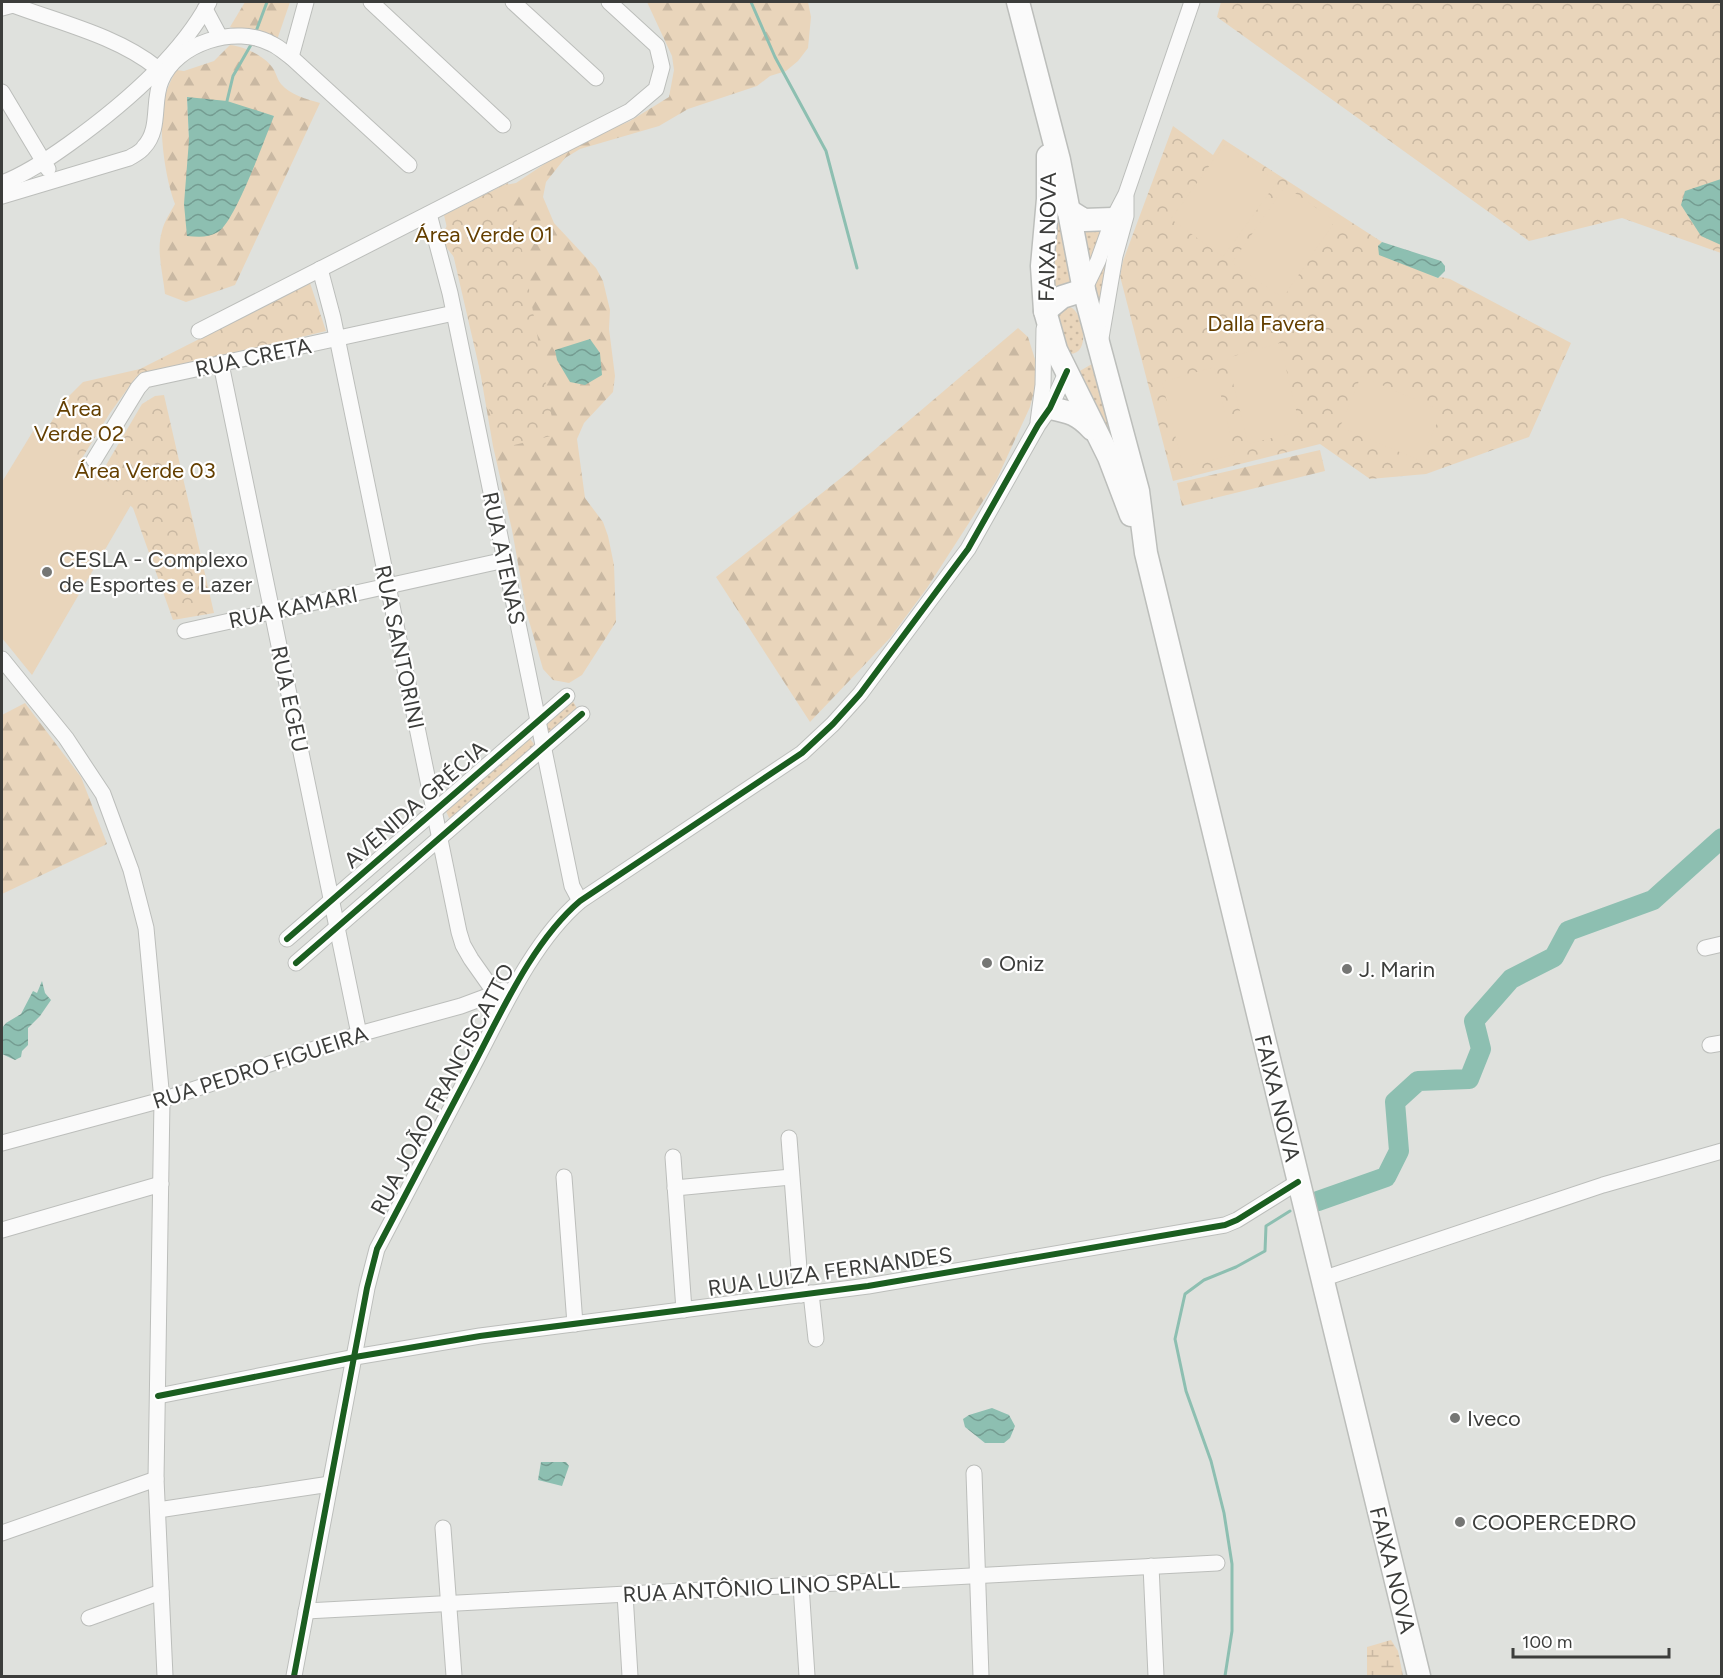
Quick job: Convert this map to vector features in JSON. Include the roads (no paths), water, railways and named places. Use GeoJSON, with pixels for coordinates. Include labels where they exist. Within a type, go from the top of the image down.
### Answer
{"type":"FeatureCollection","features":[{"type":"Feature","properties":{"kind":"highway","name":"FAIXA NOVA"},"geometry":{"type":"LineString","coordinates":[[1018,2],[1059,160],[1084,290],[1138,491],[1146,553],[1419,1677]]}},
{"type":"Feature","properties":{"kind":"highway","name":"FAIXA NOVA"},"geometry":{"type":"LineString","coordinates":[[1047,115],[1048,199],[1042,266],[1045,311],[1056,350],[1109,457],[1146,553]]}},
{"type":"Feature","properties":{"kind":"highway"},"geometry":{"type":"LineString","coordinates":[[1068,210],[1084,220],[1113,219]]}},
{"type":"Feature","properties":{"kind":"highway"},"geometry":{"type":"LineString","coordinates":[[1045,311],[1062,297],[1084,290]]}},
{"type":"Feature","properties":{"kind":"highway"},"geometry":{"type":"LineString","coordinates":[[1067,371],[1087,359],[1099,346]]}},
{"type":"Feature","properties":{"kind":"highway"},"geometry":{"type":"LineString","coordinates":[[1044,416],[1069,412],[1081,417],[1097,434]]}},
{"type":"Feature","properties":{"kind":"street"},"geometry":{"type":"LineString","coordinates":[[291,57],[306,2]]}},
{"type":"Feature","properties":{"kind":"street"},"geometry":{"type":"LineString","coordinates":[[371,2],[503,124]]}},
{"type":"Feature","properties":{"kind":"street"},"geometry":{"type":"LineString","coordinates":[[513,2],[596,78]]}},
{"type":"Feature","properties":{"kind":"street"},"geometry":{"type":"LineString","coordinates":[[199,332],[630,111],[656,89],[662,67],[657,46],[609,2]]}},
{"type":"Feature","properties":{"kind":"street"},"geometry":{"type":"LineString","coordinates":[[1084,290],[1098,261],[1113,219],[1126,194],[1192,2]]}},
{"type":"Feature","properties":{"kind":"street"},"geometry":{"type":"LineString","coordinates":[[2,8],[13,5],[116,43],[157,68]]}},
{"type":"Feature","properties":{"kind":"street"},"geometry":{"type":"LineString","coordinates":[[207,5],[219,37]]}},
{"type":"Feature","properties":{"kind":"street"},"geometry":{"type":"LineString","coordinates":[[2,183],[45,161],[123,103],[174,50],[207,5]]}},
{"type":"Feature","properties":{"kind":"street"},"geometry":{"type":"LineString","coordinates":[[273,44],[296,36]]}},
{"type":"Feature","properties":{"kind":"street"},"geometry":{"type":"LineString","coordinates":[[2,196],[129,158],[145,147],[155,121],[156,99],[161,81],[171,64],[188,49],[219,37],[254,38],[273,44],[291,57],[410,165]]}},
{"type":"Feature","properties":{"kind":"street"},"geometry":{"type":"LineString","coordinates":[[2,92],[45,161],[52,180]]}},
{"type":"Feature","properties":{"kind":"street"},"geometry":{"type":"LineString","coordinates":[[123,103],[142,104],[155,121]]}},
{"type":"Feature","properties":{"kind":"street"},"geometry":{"type":"LineString","coordinates":[[1099,346],[1115,256],[1126,216],[1126,194]]}},
{"type":"Feature","properties":{"kind":"street","name":"RUA ATENAS"},"geometry":{"type":"LineString","coordinates":[[429,214],[454,313],[572,886],[580,901]]}},
{"type":"Feature","properties":{"kind":"street","name":"RUA SANTORINI"},"geometry":{"type":"LineString","coordinates":[[320,269],[338,339],[463,945],[495,993],[498,1017]]}},
{"type":"Feature","properties":{"kind":"street","name":"RUA JOÃO FRANCISCATTO"},"geometry":{"type":"LineString","coordinates":[[1044,416],[1042,385],[1045,311]]}},
{"type":"Feature","properties":{"kind":"street","name":"RUA CRETA"},"geometry":{"type":"LineString","coordinates":[[94,460],[145,380],[454,313]]}},
{"type":"Feature","properties":{"kind":"street","name":"RUA EGEU"},"geometry":{"type":"LineString","coordinates":[[221,364],[359,1034]]}},
{"type":"Feature","properties":{"kind":"street","name":"RUA JOÃO FRANCISCATTO"},"geometry":{"type":"LineString","coordinates":[[294,1677],[367,1288],[377,1249],[516,986],[563,916],[580,901],[802,753],[860,694],[968,549],[1067,371]]}},
{"type":"Feature","properties":{"kind":"street","name":"RUA KAMARI"},"geometry":{"type":"LineString","coordinates":[[185,631],[505,560]]}},
{"type":"Feature","properties":{"kind":"street"},"geometry":{"type":"LineString","coordinates":[[2,659],[66,738],[103,794],[132,870],[146,928],[162,1100],[156,1479],[165,1677]]}},
{"type":"Feature","properties":{"kind":"street","name":"AVENIDA GRÉCIA"},"geometry":{"type":"LineString","coordinates":[[287,939],[567,696]]}},
{"type":"Feature","properties":{"kind":"street","name":"AVENIDA GRÉCIA"},"geometry":{"type":"LineString","coordinates":[[296,963],[582,714]]}},
{"type":"Feature","properties":{"kind":"street"},"geometry":{"type":"LineString","coordinates":[[1705,948],[1722,944]]}},
{"type":"Feature","properties":{"kind":"street","name":"RUA PEDRO FIGUEIRA"},"geometry":{"type":"LineString","coordinates":[[2,1143],[162,1100],[359,1034],[461,1006],[516,986]]}},
{"type":"Feature","properties":{"kind":"street"},"geometry":{"type":"LineString","coordinates":[[789,1138],[791,1177],[806,1294],[816,1339]]}},
{"type":"Feature","properties":{"kind":"street"},"geometry":{"type":"LineString","coordinates":[[1322,1279],[1603,1185],[1722,1151]]}},
{"type":"Feature","properties":{"kind":"street"},"geometry":{"type":"LineString","coordinates":[[673,1157],[684,1310]]}},
{"type":"Feature","properties":{"kind":"street"},"geometry":{"type":"LineString","coordinates":[[564,1177],[575,1324]]}},
{"type":"Feature","properties":{"kind":"street"},"geometry":{"type":"LineString","coordinates":[[675,1188],[791,1177]]}},
{"type":"Feature","properties":{"kind":"street","name":"RUA LUIZA FERNANDES"},"geometry":{"type":"LineString","coordinates":[[158,1396],[355,1357],[480,1336],[868,1286],[1225,1225],[1298,1182]]}},
{"type":"Feature","properties":{"kind":"street"},"geometry":{"type":"LineString","coordinates":[[2,1230],[160,1184]]}},
{"type":"Feature","properties":{"kind":"street"},"geometry":{"type":"LineString","coordinates":[[974,1473],[981,1677]]}},
{"type":"Feature","properties":{"kind":"street"},"geometry":{"type":"LineString","coordinates":[[2,1533],[156,1479]]}},
{"type":"Feature","properties":{"kind":"street"},"geometry":{"type":"LineString","coordinates":[[158,1510],[330,1484]]}},
{"type":"Feature","properties":{"kind":"street"},"geometry":{"type":"LineString","coordinates":[[443,1528],[454,1677]]}},
{"type":"Feature","properties":{"kind":"street","name":"RUA ANTÔNIO LINO SPALL"},"geometry":{"type":"LineString","coordinates":[[306,1611],[1217,1563]]}},
{"type":"Feature","properties":{"kind":"street"},"geometry":{"type":"LineString","coordinates":[[1151,1566],[1156,1677]]}},
{"type":"Feature","properties":{"kind":"street"},"geometry":{"type":"LineString","coordinates":[[801,1585],[807,1677]]}},
{"type":"Feature","properties":{"kind":"street"},"geometry":{"type":"LineString","coordinates":[[89,1618],[161,1592]]}},
{"type":"Feature","properties":{"kind":"street"},"geometry":{"type":"LineString","coordinates":[[626,1594],[630,1677]]}},
{"type":"Feature","properties":{"kind":"water"},"geometry":{"type":"Polygon","coordinates":[[[187,97],[227,101],[274,116],[233,213],[218,232],[199,237],[187,236],[184,204],[189,140],[187,97]]]}},
{"type":"Feature","properties":{"kind":"water"},"geometry":{"type":"Polygon","coordinates":[[[1722,179],[1721,245],[1701,236],[1681,205],[1685,191],[1722,179]]]}},
{"type":"Feature","properties":{"kind":"water"},"geometry":{"type":"Polygon","coordinates":[[[1382,242],[1441,261],[1445,266],[1445,271],[1438,278],[1379,255],[1378,246],[1382,242]]]}},
{"type":"Feature","properties":{"kind":"water"},"geometry":{"type":"Polygon","coordinates":[[[590,339],[600,353],[602,375],[585,385],[570,382],[557,360],[555,350],[590,339]]]}},
{"type":"Feature","properties":{"kind":"water"},"geometry":{"type":"Polygon","coordinates":[[[42,981],[45,993],[51,1000],[28,1028],[28,1045],[22,1051],[21,1057],[15,1060],[2,1054],[2,1028],[21,1014],[33,991],[37,993],[42,981]]]}},
{"type":"Feature","properties":{"kind":"water"},"geometry":{"type":"Polygon","coordinates":[[[992,1408],[1009,1415],[1015,1426],[1010,1438],[1004,1443],[985,1443],[965,1427],[963,1419],[992,1408]]]}},
{"type":"Feature","properties":{"kind":"water"},"geometry":{"type":"Polygon","coordinates":[[[541,1462],[566,1462],[569,1466],[562,1486],[538,1480],[541,1462]]]}},
{"type":"Feature","properties":{"kind":"waterway"},"geometry":{"type":"LineString","coordinates":[[255,34],[267,2]]}},
{"type":"Feature","properties":{"kind":"waterway"},"geometry":{"type":"LineString","coordinates":[[751,2],[775,57],[826,151],[857,268]]}},
{"type":"Feature","properties":{"kind":"waterway"},"geometry":{"type":"LineString","coordinates":[[227,101],[233,76],[252,43]]}},
{"type":"Feature","properties":{"kind":"waterway"},"geometry":{"type":"LineString","coordinates":[[1318,1201],[1386,1177],[1399,1151],[1395,1102],[1418,1081],[1469,1079],[1481,1049],[1474,1021],[1511,979],[1554,957],[1568,931],[1653,900],[1722,838]]}},
{"type":"Feature","properties":{"kind":"waterway"},"geometry":{"type":"LineString","coordinates":[[1225,1676],[1232,1631],[1232,1564],[1224,1513],[1211,1461],[1186,1391],[1175,1339],[1185,1294],[1204,1280],[1236,1267],[1265,1251],[1266,1226],[1290,1211]]}},
{"type":"Feature","properties":{"kind":"place","name":"CESLA - Complexo de Esportes e Lazer"},"geometry":{"type":"Point","coordinates":[47,572]}},
{"type":"Feature","properties":{"kind":"place","name":"Oniz"},"geometry":{"type":"Point","coordinates":[987,963]}},
{"type":"Feature","properties":{"kind":"place","name":"J. Marin"},"geometry":{"type":"Point","coordinates":[1347,969]}},
{"type":"Feature","properties":{"kind":"place","name":"Iveco"},"geometry":{"type":"Point","coordinates":[1455,1418]}},
{"type":"Feature","properties":{"kind":"place","name":"COOPERCEDRO"},"geometry":{"type":"Point","coordinates":[1460,1522]}},
{"type":"Feature","properties":{"kind":"park label","name":"Área Verde 01"},"geometry":{"type":"Point","coordinates":[484,234]}},
{"type":"Feature","properties":{"kind":"park label","name":"Dalla Favera"},"geometry":{"type":"Point","coordinates":[1266,323]}},
{"type":"Feature","properties":{"kind":"park label","name":"Área Verde 02"},"geometry":{"type":"Point","coordinates":[79,420]}},
{"type":"Feature","properties":{"kind":"park label","name":"Área Verde 03"},"geometry":{"type":"Point","coordinates":[145,470]}}]}
